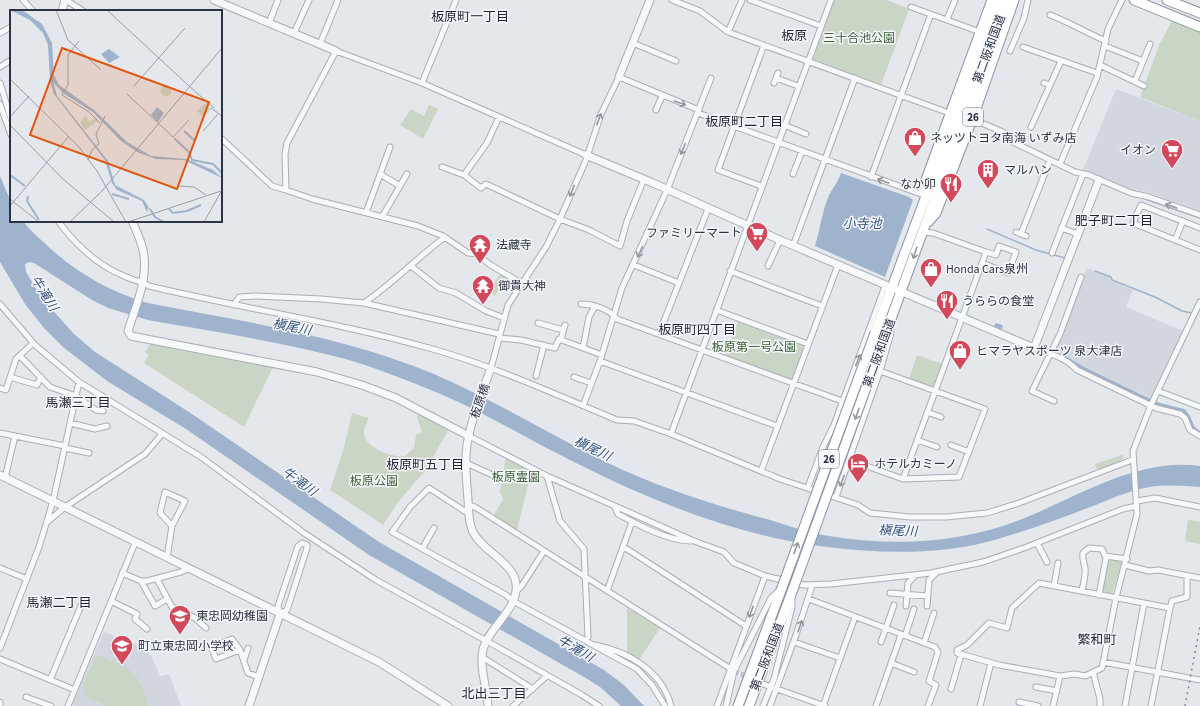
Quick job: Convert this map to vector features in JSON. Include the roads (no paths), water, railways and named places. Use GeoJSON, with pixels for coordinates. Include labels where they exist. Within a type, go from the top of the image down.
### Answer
{"type":"FeatureCollection","features":[{"type":"Feature","properties":{"kind":"highway","name":"第二阪和国道"},"geometry":{"type":"LineString","coordinates":[[916,221],[921,194],[949,113],[992,0]]}},
{"type":"Feature","properties":{"kind":"highway","name":"第二阪和国道"},"geometry":{"type":"LineString","coordinates":[[749,706],[902,292],[923,231],[938,175],[999,0]]}},
{"type":"Feature","properties":{"kind":"highway","name":"第二阪和国道"},"geometry":{"type":"LineString","coordinates":[[738,706],[916,221],[938,175],[1007,0]]}},
{"type":"Feature","properties":{"kind":"highway","name":"26"},"geometry":{"type":"LineString","coordinates":[[923,231],[936,213],[973,117],[1014,0]]}},
{"type":"Feature","properties":{"kind":"highway"},"geometry":{"type":"LineString","coordinates":[[1134,0],[1200,27]]}},
{"type":"Feature","properties":{"kind":"highway"},"geometry":{"type":"LineString","coordinates":[[1147,0],[1200,21]]}},
{"type":"Feature","properties":{"kind":"highway"},"geometry":{"type":"LineString","coordinates":[[1167,0],[1200,13]]}},
{"type":"Feature","properties":{"kind":"highway"},"geometry":{"type":"LineString","coordinates":[[1179,0],[1200,8]]}},
{"type":"Feature","properties":{"kind":"street"},"geometry":{"type":"LineString","coordinates":[[23,0],[32,10]]}},
{"type":"Feature","properties":{"kind":"street"},"geometry":{"type":"LineString","coordinates":[[62,10],[66,0],[81,10]]}},
{"type":"Feature","properties":{"kind":"street"},"geometry":{"type":"LineString","coordinates":[[214,0],[336,51],[422,83],[891,288],[1034,348],[1050,352],[1072,365],[1076,370],[1180,414],[1185,418],[1190,430],[1200,436]]}},
{"type":"Feature","properties":{"kind":"street"},"geometry":{"type":"LineString","coordinates":[[269,23],[278,0]]}},
{"type":"Feature","properties":{"kind":"street"},"geometry":{"type":"LineString","coordinates":[[294,33],[309,0]]}},
{"type":"Feature","properties":{"kind":"street"},"geometry":{"type":"LineString","coordinates":[[320,44],[338,0]]}},
{"type":"Feature","properties":{"kind":"street"},"geometry":{"type":"LineString","coordinates":[[422,83],[456,0]]}},
{"type":"Feature","properties":{"kind":"street"},"geometry":{"type":"LineString","coordinates":[[491,368],[508,305],[520,283],[546,247],[560,219],[601,114],[619,77],[650,0]]}},
{"type":"Feature","properties":{"kind":"street"},"geometry":{"type":"LineString","coordinates":[[672,0],[700,11],[728,32],[949,113]]}},
{"type":"Feature","properties":{"kind":"street"},"geometry":{"type":"LineString","coordinates":[[728,32],[742,0]]}},
{"type":"Feature","properties":{"kind":"street"},"geometry":{"type":"LineString","coordinates":[[750,0],[821,26]]}},
{"type":"Feature","properties":{"kind":"street"},"geometry":{"type":"LineString","coordinates":[[671,434],[746,225],[831,0]]}},
{"type":"Feature","properties":{"kind":"street"},"geometry":{"type":"LineString","coordinates":[[947,19],[955,0]]}},
{"type":"Feature","properties":{"kind":"street"},"geometry":{"type":"LineString","coordinates":[[1010,51],[1024,18],[1028,0]]}},
{"type":"Feature","properties":{"kind":"street"},"geometry":{"type":"LineString","coordinates":[[1060,164],[1097,73],[1111,23],[1122,0]]}},
{"type":"Feature","properties":{"kind":"street"},"geometry":{"type":"LineString","coordinates":[[911,6],[980,32]]}},
{"type":"Feature","properties":{"kind":"street"},"geometry":{"type":"LineString","coordinates":[[871,177],[931,14]]}},
{"type":"Feature","properties":{"kind":"street"},"geometry":{"type":"LineString","coordinates":[[1050,15],[1143,61]]}},
{"type":"Feature","properties":{"kind":"street"},"geometry":{"type":"LineString","coordinates":[[0,33],[10,27]]}},
{"type":"Feature","properties":{"kind":"street"},"geometry":{"type":"LineString","coordinates":[[633,43],[676,61]]}},
{"type":"Feature","properties":{"kind":"street"},"geometry":{"type":"LineString","coordinates":[[1135,81],[1150,44]]}},
{"type":"Feature","properties":{"kind":"street"},"geometry":{"type":"LineString","coordinates":[[761,186],[718,170],[764,45]]}},
{"type":"Feature","properties":{"kind":"street"},"geometry":{"type":"LineString","coordinates":[[1023,47],[1097,73]]}},
{"type":"Feature","properties":{"kind":"street"},"geometry":{"type":"LineString","coordinates":[[286,190],[285,154],[287,143],[336,51]]}},
{"type":"Feature","properties":{"kind":"street"},"geometry":{"type":"LineString","coordinates":[[0,67],[10,61]]}},
{"type":"Feature","properties":{"kind":"street"},"geometry":{"type":"LineString","coordinates":[[1031,127],[1061,61]]}},
{"type":"Feature","properties":{"kind":"street"},"geometry":{"type":"LineString","coordinates":[[1100,64],[1144,86]]}},
{"type":"Feature","properties":{"kind":"street"},"geometry":{"type":"LineString","coordinates":[[619,77],[734,126],[921,194]]}},
{"type":"Feature","properties":{"kind":"street"},"geometry":{"type":"LineString","coordinates":[[583,406],[602,355],[622,288],[634,265],[667,190],[711,78]]}},
{"type":"Feature","properties":{"kind":"street"},"geometry":{"type":"LineString","coordinates":[[776,78],[798,86]]}},
{"type":"Feature","properties":{"kind":"street"},"geometry":{"type":"LineString","coordinates":[[793,246],[854,78]]}},
{"type":"Feature","properties":{"kind":"street"},"geometry":{"type":"LineString","coordinates":[[0,83],[9,108]]}},
{"type":"Feature","properties":{"kind":"street"},"geometry":{"type":"LineString","coordinates":[[1044,83],[1050,85]]}},
{"type":"Feature","properties":{"kind":"street"},"geometry":{"type":"LineString","coordinates":[[656,110],[662,96]]}},
{"type":"Feature","properties":{"kind":"street"},"geometry":{"type":"LineString","coordinates":[[0,104],[10,132]]}},
{"type":"Feature","properties":{"kind":"street"},"geometry":{"type":"LineString","coordinates":[[464,176],[487,143],[499,117]]}},
{"type":"Feature","properties":{"kind":"street"},"geometry":{"type":"LineString","coordinates":[[973,117],[979,122],[1003,132],[1011,141],[1075,172],[1131,193],[1143,195],[1200,215]]}},
{"type":"Feature","properties":{"kind":"street"},"geometry":{"type":"LineString","coordinates":[[784,125],[806,134]]}},
{"type":"Feature","properties":{"kind":"street"},"geometry":{"type":"LineString","coordinates":[[222,139],[272,186],[312,199],[418,226],[445,237],[468,253],[477,254],[489,264],[520,283]]}},
{"type":"Feature","properties":{"kind":"street"},"geometry":{"type":"LineString","coordinates":[[366,213],[390,147]]}},
{"type":"Feature","properties":{"kind":"street"},"geometry":{"type":"LineString","coordinates":[[793,174],[802,151]]}},
{"type":"Feature","properties":{"kind":"street"},"geometry":{"type":"LineString","coordinates":[[1021,234],[1035,190],[1050,160]]}},
{"type":"Feature","properties":{"kind":"street"},"geometry":{"type":"LineString","coordinates":[[442,167],[464,176],[481,188],[486,184],[560,219],[589,230],[620,246],[627,221],[644,179]]}},
{"type":"Feature","properties":{"kind":"street"},"geometry":{"type":"LineString","coordinates":[[380,174],[400,186]]}},
{"type":"Feature","properties":{"kind":"street"},"geometry":{"type":"LineString","coordinates":[[382,217],[407,174]]}},
{"type":"Feature","properties":{"kind":"street"},"geometry":{"type":"LineString","coordinates":[[1052,253],[1083,174]]}},
{"type":"Feature","properties":{"kind":"street"},"geometry":{"type":"LineString","coordinates":[[1034,348],[1099,180]]}},
{"type":"Feature","properties":{"kind":"street"},"geometry":{"type":"LineString","coordinates":[[1200,228],[1141,205],[1133,223],[1200,250]]}},
{"type":"Feature","properties":{"kind":"street"},"geometry":{"type":"LineString","coordinates":[[659,334],[708,209]]}},
{"type":"Feature","properties":{"kind":"street"},"geometry":{"type":"LineString","coordinates":[[1175,240],[1183,221]]}},
{"type":"Feature","properties":{"kind":"street"},"geometry":{"type":"LineString","coordinates":[[59,222],[80,246],[101,265],[143,284],[234,305],[363,331],[436,350],[491,368],[616,420],[634,421],[671,434],[761,471],[858,505],[870,513],[910,517],[972,515],[1019,503],[1132,462]]}},
{"type":"Feature","properties":{"kind":"street"},"geometry":{"type":"LineString","coordinates":[[132,222],[143,248],[145,259],[143,284],[128,331],[133,337],[310,370],[362,385],[396,398],[547,476],[694,541],[724,552],[734,563],[765,576],[812,586],[938,572],[983,562],[1037,543],[1137,502],[1155,498],[1200,507]]}},
{"type":"Feature","properties":{"kind":"street"},"geometry":{"type":"LineString","coordinates":[[1061,228],[1078,234]]}},
{"type":"Feature","properties":{"kind":"street"},"geometry":{"type":"LineString","coordinates":[[923,231],[933,233],[996,255],[999,246],[1016,252],[1008,273],[982,263]]}},
{"type":"Feature","properties":{"kind":"street"},"geometry":{"type":"LineString","coordinates":[[364,303],[445,237]]}},
{"type":"Feature","properties":{"kind":"street"},"geometry":{"type":"LineString","coordinates":[[768,266],[780,240]]}},
{"type":"Feature","properties":{"kind":"street"},"geometry":{"type":"LineString","coordinates":[[903,479],[986,252]]}},
{"type":"Feature","properties":{"kind":"street"},"geometry":{"type":"LineString","coordinates":[[634,265],[679,283]]}},
{"type":"Feature","properties":{"kind":"street"},"geometry":{"type":"LineString","coordinates":[[761,471],[838,265]]}},
{"type":"Feature","properties":{"kind":"street"},"geometry":{"type":"LineString","coordinates":[[411,266],[439,288],[456,293],[486,311],[504,318]]}},
{"type":"Feature","properties":{"kind":"street"},"geometry":{"type":"LineString","coordinates":[[730,271],[822,306]]}},
{"type":"Feature","properties":{"kind":"street"},"geometry":{"type":"LineString","coordinates":[[1054,401],[1046,400],[1032,391],[1040,381],[1050,352],[1061,331],[1081,277]]}},
{"type":"Feature","properties":{"kind":"street"},"geometry":{"type":"LineString","coordinates":[[808,487],[884,289],[891,288]]}},
{"type":"Feature","properties":{"kind":"street"},"geometry":{"type":"LineString","coordinates":[[234,305],[239,297],[256,296],[321,299],[364,303],[555,348],[559,339],[561,340],[564,327],[538,323]]}},
{"type":"Feature","properties":{"kind":"street"},"geometry":{"type":"LineString","coordinates":[[0,304],[33,343],[80,382],[201,458],[304,533],[376,580],[488,639],[599,706]]}},
{"type":"Feature","properties":{"kind":"street"},"geometry":{"type":"LineString","coordinates":[[581,304],[595,306],[617,319],[842,401]]}},
{"type":"Feature","properties":{"kind":"street"},"geometry":{"type":"LineString","coordinates":[[1170,608],[1144,603],[1116,598],[1099,595],[1039,583],[1012,608],[1007,628],[989,623],[967,645],[957,650],[957,653],[991,663],[1060,676],[1075,674],[1085,676],[1101,669],[1116,598],[1126,565],[1137,514],[1132,462],[1134,446],[1152,403],[1198,315],[1200,305]]}},
{"type":"Feature","properties":{"kind":"street"},"geometry":{"type":"LineString","coordinates":[[583,348],[589,317],[595,306]]}},
{"type":"Feature","properties":{"kind":"street"},"geometry":{"type":"LineString","coordinates":[[1063,306],[1070,308]]}},
{"type":"Feature","properties":{"kind":"street"},"geometry":{"type":"LineString","coordinates":[[716,310],[808,344]]}},
{"type":"Feature","properties":{"kind":"street"},"geometry":{"type":"LineString","coordinates":[[836,497],[880,371],[891,333],[890,324]]}},
{"type":"Feature","properties":{"kind":"street"},"geometry":{"type":"LineString","coordinates":[[1055,328],[1061,331]]}},
{"type":"Feature","properties":{"kind":"street"},"geometry":{"type":"LineString","coordinates":[[561,340],[602,355]]}},
{"type":"Feature","properties":{"kind":"street"},"geometry":{"type":"LineString","coordinates":[[0,388],[6,390],[16,359],[33,343]]}},
{"type":"Feature","properties":{"kind":"street"},"geometry":{"type":"LineString","coordinates":[[536,376],[544,345]]}},
{"type":"Feature","properties":{"kind":"street"},"geometry":{"type":"LineString","coordinates":[[20,356],[50,387],[76,396],[96,410],[103,411]]}},
{"type":"Feature","properties":{"kind":"street"},"geometry":{"type":"LineString","coordinates":[[600,361],[778,426]]}},
{"type":"Feature","properties":{"kind":"street","name":"板原橋"},"geometry":{"type":"LineString","coordinates":[[491,368],[466,446],[469,514],[473,533],[481,544],[503,562],[515,580],[516,591]]}},
{"type":"Feature","properties":{"kind":"street"},"geometry":{"type":"LineString","coordinates":[[850,460],[903,479],[959,477],[985,409],[880,371]]}},
{"type":"Feature","properties":{"kind":"street"},"geometry":{"type":"LineString","coordinates":[[10,377],[37,386],[41,377]]}},
{"type":"Feature","properties":{"kind":"street"},"geometry":{"type":"LineString","coordinates":[[574,377],[591,383]]}},
{"type":"Feature","properties":{"kind":"street"},"geometry":{"type":"LineString","coordinates":[[0,648],[27,579],[53,502],[80,382]]}},
{"type":"Feature","properties":{"kind":"street"},"geometry":{"type":"LineString","coordinates":[[1158,391],[1200,407]]}},
{"type":"Feature","properties":{"kind":"street"},"geometry":{"type":"LineString","coordinates":[[927,412],[941,417]]}},
{"type":"Feature","properties":{"kind":"street"},"geometry":{"type":"LineString","coordinates":[[70,423],[95,429],[107,426]]}},
{"type":"Feature","properties":{"kind":"street"},"geometry":{"type":"LineString","coordinates":[[0,433],[89,453]]}},
{"type":"Feature","properties":{"kind":"street"},"geometry":{"type":"LineString","coordinates":[[46,522],[65,507],[145,454],[162,434]]}},
{"type":"Feature","properties":{"kind":"street"},"geometry":{"type":"LineString","coordinates":[[15,436],[3,476],[187,569],[379,662],[448,706]]}},
{"type":"Feature","properties":{"kind":"street"},"geometry":{"type":"LineString","coordinates":[[917,440],[937,447]]}},
{"type":"Feature","properties":{"kind":"street"},"geometry":{"type":"LineString","coordinates":[[951,445],[969,452]]}},
{"type":"Feature","properties":{"kind":"street"},"geometry":{"type":"LineString","coordinates":[[466,463],[493,477]]}},
{"type":"Feature","properties":{"kind":"street"},"geometry":{"type":"LineString","coordinates":[[547,476],[560,521],[584,549],[588,637]]}},
{"type":"Feature","properties":{"kind":"street"},"geometry":{"type":"LineString","coordinates":[[469,514],[429,488],[410,507],[392,532],[506,595],[511,604],[637,669],[652,685],[665,706]]}},
{"type":"Feature","properties":{"kind":"street"},"geometry":{"type":"LineString","coordinates":[[167,558],[172,526],[184,501],[165,492],[160,513],[172,526]]}},
{"type":"Feature","properties":{"kind":"street"},"geometry":{"type":"LineString","coordinates":[[468,505],[544,551],[732,671]]}},
{"type":"Feature","properties":{"kind":"street"},"geometry":{"type":"LineString","coordinates":[[615,507],[618,514],[632,522],[680,541],[694,541]]}},
{"type":"Feature","properties":{"kind":"street"},"geometry":{"type":"LineString","coordinates":[[607,591],[632,522]]}},
{"type":"Feature","properties":{"kind":"street"},"geometry":{"type":"LineString","coordinates":[[422,549],[434,528]]}},
{"type":"Feature","properties":{"kind":"street"},"geometry":{"type":"LineString","coordinates":[[69,706],[74,690],[135,543]]}},
{"type":"Feature","properties":{"kind":"street"},"geometry":{"type":"LineString","coordinates":[[249,706],[280,614],[278,606],[298,546],[302,543],[307,545],[308,548],[287,610],[280,614]]}},
{"type":"Feature","properties":{"kind":"street"},"geometry":{"type":"LineString","coordinates":[[1037,543],[1047,562]]}},
{"type":"Feature","properties":{"kind":"street"},"geometry":{"type":"LineString","coordinates":[[623,548],[746,626]]}},
{"type":"Feature","properties":{"kind":"street"},"geometry":{"type":"LineString","coordinates":[[1082,591],[1085,576],[1085,567],[1082,560],[1083,553],[1089,548],[1102,549],[1105,556],[1099,595]]}},
{"type":"Feature","properties":{"kind":"street"},"geometry":{"type":"LineString","coordinates":[[488,706],[482,657],[488,639],[511,604],[516,591],[521,587],[544,551]]}},
{"type":"Feature","properties":{"kind":"street"},"geometry":{"type":"LineString","coordinates":[[1105,556],[1127,559]]}},
{"type":"Feature","properties":{"kind":"street"},"geometry":{"type":"LineString","coordinates":[[1126,565],[1200,578]]}},
{"type":"Feature","properties":{"kind":"street"},"geometry":{"type":"LineString","coordinates":[[1054,586],[1059,567]]}},
{"type":"Feature","properties":{"kind":"street"},"geometry":{"type":"LineString","coordinates":[[0,568],[27,579]]}},
{"type":"Feature","properties":{"kind":"street"},"geometry":{"type":"LineString","coordinates":[[122,573],[141,581],[157,579],[187,569]]}},
{"type":"Feature","properties":{"kind":"street"},"geometry":{"type":"LineString","coordinates":[[927,606],[930,580],[938,572]]}},
{"type":"Feature","properties":{"kind":"street"},"geometry":{"type":"LineString","coordinates":[[906,606],[908,583],[916,575]]}},
{"type":"Feature","properties":{"kind":"street"},"geometry":{"type":"LineString","coordinates":[[726,706],[732,671],[746,626],[765,576]]}},
{"type":"Feature","properties":{"kind":"street"},"geometry":{"type":"LineString","coordinates":[[1151,706],[1170,608],[1172,601],[1175,599],[1187,597],[1186,576]]}},
{"type":"Feature","properties":{"kind":"street"},"geometry":{"type":"LineString","coordinates":[[157,579],[172,608],[195,618],[206,628]]}},
{"type":"Feature","properties":{"kind":"street"},"geometry":{"type":"LineString","coordinates":[[141,581],[155,606],[167,599]]}},
{"type":"Feature","properties":{"kind":"street"},"geometry":{"type":"LineString","coordinates":[[717,706],[732,671],[771,598],[782,586]]}},
{"type":"Feature","properties":{"kind":"street"},"geometry":{"type":"LineString","coordinates":[[763,706],[774,687],[794,642],[812,586]]}},
{"type":"Feature","properties":{"kind":"street"},"geometry":{"type":"LineString","coordinates":[[770,706],[792,607],[792,589]]}},
{"type":"Feature","properties":{"kind":"street"},"geometry":{"type":"LineString","coordinates":[[890,593],[928,596]]}},
{"type":"Feature","properties":{"kind":"street"},"geometry":{"type":"LineString","coordinates":[[809,599],[935,647],[938,652],[929,681],[936,685],[928,706]]}},
{"type":"Feature","properties":{"kind":"street"},"geometry":{"type":"LineString","coordinates":[[50,680],[83,601]]}},
{"type":"Feature","properties":{"kind":"street"},"geometry":{"type":"LineString","coordinates":[[111,601],[137,614],[135,619],[147,629]]}},
{"type":"Feature","properties":{"kind":"street"},"geometry":{"type":"LineString","coordinates":[[1125,706],[1144,603]]}},
{"type":"Feature","properties":{"kind":"street"},"geometry":{"type":"LineString","coordinates":[[881,642],[894,605]]}},
{"type":"Feature","properties":{"kind":"street"},"geometry":{"type":"LineString","coordinates":[[876,706],[891,663],[914,609]]}},
{"type":"Feature","properties":{"kind":"street"},"geometry":{"type":"LineString","coordinates":[[924,643],[934,613]]}},
{"type":"Feature","properties":{"kind":"street"},"geometry":{"type":"LineString","coordinates":[[763,684],[824,706],[855,617]]}},
{"type":"Feature","properties":{"kind":"street"},"geometry":{"type":"LineString","coordinates":[[240,650],[216,659],[211,647],[232,639],[240,650],[248,673],[259,677]]}},
{"type":"Feature","properties":{"kind":"street"},"geometry":{"type":"LineString","coordinates":[[794,642],[840,658]]}},
{"type":"Feature","properties":{"kind":"street"},"geometry":{"type":"LineString","coordinates":[[592,645],[617,650],[639,661],[648,668],[668,694],[671,706]]}},
{"type":"Feature","properties":{"kind":"street"},"geometry":{"type":"LineString","coordinates":[[244,660],[248,648]]}},
{"type":"Feature","properties":{"kind":"street"},"geometry":{"type":"LineString","coordinates":[[951,689],[961,655]]}},
{"type":"Feature","properties":{"kind":"street"},"geometry":{"type":"LineString","coordinates":[[482,657],[533,689]]}},
{"type":"Feature","properties":{"kind":"street"},"geometry":{"type":"LineString","coordinates":[[0,659],[74,690]]}},
{"type":"Feature","properties":{"kind":"street"},"geometry":{"type":"LineString","coordinates":[[1103,662],[1200,680]]}},
{"type":"Feature","properties":{"kind":"street"},"geometry":{"type":"LineString","coordinates":[[891,663],[914,672]]}},
{"type":"Feature","properties":{"kind":"street"},"geometry":{"type":"LineString","coordinates":[[980,706],[991,663]]}},
{"type":"Feature","properties":{"kind":"street"},"geometry":{"type":"LineString","coordinates":[[1093,672],[1100,698],[1100,706]]}},
{"type":"Feature","properties":{"kind":"street"},"geometry":{"type":"LineString","coordinates":[[513,706],[547,676]]}},
{"type":"Feature","properties":{"kind":"street"},"geometry":{"type":"LineString","coordinates":[[1053,706],[1060,676]]}},
{"type":"Feature","properties":{"kind":"street"},"geometry":{"type":"LineString","coordinates":[[1036,687],[1057,691]]}},
{"type":"Feature","properties":{"kind":"street"},"geometry":{"type":"LineString","coordinates":[[26,697],[51,706]]}},
{"type":"Feature","properties":{"kind":"street"},"geometry":{"type":"LineString","coordinates":[[1020,702],[1038,706]]}},
{"type":"Feature","properties":{"kind":"water","name":"小寺池"},"geometry":{"type":"Polygon","coordinates":[[[841,173],[909,197],[913,200],[885,277],[815,246],[829,195],[841,173]]]}},
{"type":"Feature","properties":{"kind":"water"},"geometry":{"type":"Polygon","coordinates":[[[0,176],[10,200],[10,222],[24,222],[40,239],[64,260],[90,278],[118,292],[148,303],[293,331],[400,361],[456,384],[564,441],[647,480],[708,502],[822,535],[869,541],[910,542],[970,535],[1015,522],[1119,477],[1145,469],[1172,465],[1200,466],[1200,487],[1163,486],[1137,490],[1023,531],[998,539],[956,548],[913,552],[892,552],[827,547],[795,542],[731,526],[698,516],[667,504],[605,477],[456,401],[383,371],[349,360],[300,348],[148,320],[108,308],[92,300],[34,263],[29,262],[25,264],[26,272],[41,297],[73,333],[95,352],[189,412],[379,542],[604,670],[624,685],[644,706],[621,706],[600,687],[584,677],[369,555],[186,429],[107,381],[63,347],[44,328],[25,304],[0,262],[0,176]]]}},
{"type":"Feature","properties":{"kind":"waterway"},"geometry":{"type":"LineString","coordinates":[[1145,199],[1200,218]]}},
{"type":"Feature","properties":{"kind":"waterway"},"geometry":{"type":"LineString","coordinates":[[987,229],[1036,250],[1065,258]]}},
{"type":"Feature","properties":{"kind":"waterway"},"geometry":{"type":"LineString","coordinates":[[1095,271],[1111,277],[1112,280],[1155,297],[1182,311],[1192,313]]}},
{"type":"Feature","properties":{"kind":"waterway"},"geometry":{"type":"LineString","coordinates":[[1064,358],[1082,369],[1157,405],[1184,412],[1192,428],[1198,433]]}},
{"type":"Feature","properties":{"kind":"tunnel"},"geometry":{"type":"LineString","coordinates":[[734,671],[760,682]]}},
{"type":"Feature","properties":{"kind":"railway"},"geometry":{"type":"LineString","coordinates":[[1185,706],[1200,626]]}},
{"type":"Feature","properties":{"kind":"place","name":"ネッツトヨタ南海 いずみ店"},"geometry":{"type":"Point","coordinates":[915,158]}},
{"type":"Feature","properties":{"kind":"place","name":"イオン"},"geometry":{"type":"Point","coordinates":[1172,170]}},
{"type":"Feature","properties":{"kind":"place","name":"マルハン"},"geometry":{"type":"Point","coordinates":[988,190]}},
{"type":"Feature","properties":{"kind":"place","name":"なか卯"},"geometry":{"type":"Point","coordinates":[951,204]}},
{"type":"Feature","properties":{"kind":"place","name":"ファミリーマート"},"geometry":{"type":"Point","coordinates":[757,252]}},
{"type":"Feature","properties":{"kind":"place","name":"法藏寺"},"geometry":{"type":"Point","coordinates":[480,264]}},
{"type":"Feature","properties":{"kind":"place","name":"Honda Cars泉州"},"geometry":{"type":"Point","coordinates":[931,288]}},
{"type":"Feature","properties":{"kind":"place","name":"御貴大神"},"geometry":{"type":"Point","coordinates":[483,306]}},
{"type":"Feature","properties":{"kind":"place","name":"うららの食堂"},"geometry":{"type":"Point","coordinates":[947,320]}},
{"type":"Feature","properties":{"kind":"place","name":"ヒマラヤスポーツ 泉大津店"},"geometry":{"type":"Point","coordinates":[960,370]}},
{"type":"Feature","properties":{"kind":"place","name":"ホテルカミーノ"},"geometry":{"type":"Point","coordinates":[858,484]}},
{"type":"Feature","properties":{"kind":"place","name":"東忠岡幼稚園"},"geometry":{"type":"Point","coordinates":[180,636]}},
{"type":"Feature","properties":{"kind":"place","name":"町立東忠岡小学校"},"geometry":{"type":"Point","coordinates":[122,666]}},
{"type":"Feature","properties":{"kind":"district","name":"板原町一丁目"},"geometry":{"type":"Point","coordinates":[470,16]}},
{"type":"Feature","properties":{"kind":"district","name":"板原"},"geometry":{"type":"Point","coordinates":[794,35]}},
{"type":"Feature","properties":{"kind":"district","name":"板原町二丁目"},"geometry":{"type":"Point","coordinates":[744,121]}},
{"type":"Feature","properties":{"kind":"district","name":"肥子町二丁目"},"geometry":{"type":"Point","coordinates":[1114,220]}},
{"type":"Feature","properties":{"kind":"district","name":"板原町四丁目"},"geometry":{"type":"Point","coordinates":[697,329]}},
{"type":"Feature","properties":{"kind":"district","name":"馬瀬三丁目"},"geometry":{"type":"Point","coordinates":[78,402]}},
{"type":"Feature","properties":{"kind":"district","name":"板原町五丁目"},"geometry":{"type":"Point","coordinates":[425,464]}},
{"type":"Feature","properties":{"kind":"district","name":"馬瀬二丁目"},"geometry":{"type":"Point","coordinates":[59,602]}},
{"type":"Feature","properties":{"kind":"district","name":"繁和町"},"geometry":{"type":"Point","coordinates":[1097,639]}},
{"type":"Feature","properties":{"kind":"district","name":"北出三丁目"},"geometry":{"type":"Point","coordinates":[494,693]}},
{"type":"Feature","properties":{"kind":"park label","name":"三十合池公園"},"geometry":{"type":"Point","coordinates":[859,38]}},
{"type":"Feature","properties":{"kind":"park label","name":"板原第一号公園"},"geometry":{"type":"Point","coordinates":[754,347]}},
{"type":"Feature","properties":{"kind":"park label","name":"板原霊園"},"geometry":{"type":"Point","coordinates":[516,477]}},
{"type":"Feature","properties":{"kind":"park label","name":"板原公園"},"geometry":{"type":"Point","coordinates":[374,481]}},
{"type":"Feature","properties":{"kind":"water label","name":"牛滝川"},"geometry":{"type":"Point","coordinates":[45,293]}},
{"type":"Feature","properties":{"kind":"water label","name":"槇尾川"},"geometry":{"type":"Point","coordinates":[292,326]}},
{"type":"Feature","properties":{"kind":"water label","name":"槇尾川"},"geometry":{"type":"Point","coordinates":[593,448]}},
{"type":"Feature","properties":{"kind":"water label","name":"牛滝川"},"geometry":{"type":"Point","coordinates":[300,481]}},
{"type":"Feature","properties":{"kind":"water label","name":"槇尾川"},"geometry":{"type":"Point","coordinates":[898,530]}},
{"type":"Feature","properties":{"kind":"water label","name":"牛滝川"},"geometry":{"type":"Point","coordinates":[576,648]}}]}
